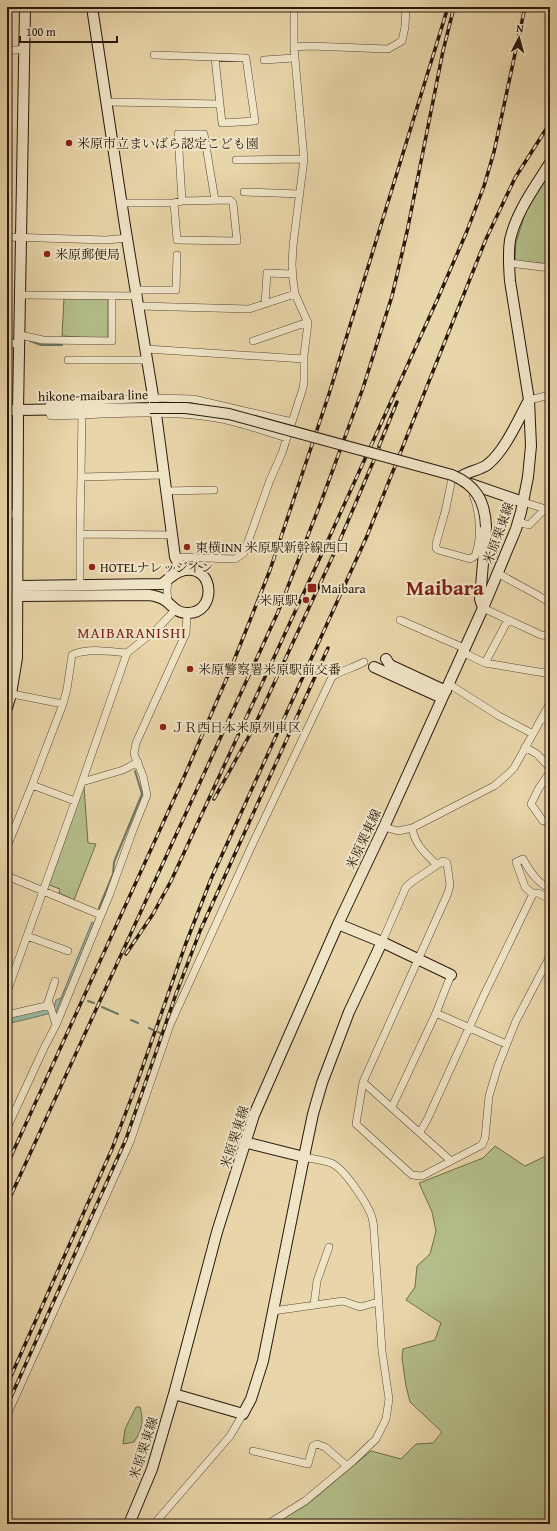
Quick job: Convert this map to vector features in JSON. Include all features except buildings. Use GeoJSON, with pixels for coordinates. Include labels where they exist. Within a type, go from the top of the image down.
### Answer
{"type":"FeatureCollection","features":[{"type":"Feature","properties":{"kind":"main road"},"geometry":{"type":"LineString","coordinates":[[7,708],[17,658],[18,410],[26,7]]}},
{"type":"Feature","properties":{"kind":"main road"},"geometry":{"type":"LineString","coordinates":[[92,7],[148,360],[153,407],[173,535],[175,557],[182,571]]}},
{"type":"Feature","properties":{"kind":"main road","name":"米原栗東線"},"geometry":{"type":"LineString","coordinates":[[129,1524],[152,1469],[174,1394],[217,1232],[244,1142],[254,1115],[338,924],[384,827],[483,608],[518,522],[523,502],[531,446],[529,400],[519,344],[508,263],[510,241],[518,217],[550,163]]}},
{"type":"Feature","properties":{"kind":"main road"},"geometry":{"type":"LineString","coordinates":[[459,479],[487,464],[497,454],[529,400]]}},
{"type":"Feature","properties":{"kind":"main road","name":"hikone-maibara line"},"geometry":{"type":"LineString","coordinates":[[7,410],[153,407],[186,408],[229,414],[444,472],[471,486],[480,497],[485,511],[486,527],[480,599],[483,608]]}},
{"type":"Feature","properties":{"kind":"main road"},"geometry":{"type":"LineString","coordinates":[[417,467],[459,479],[523,502]]}},
{"type":"Feature","properties":{"kind":"main road"},"geometry":{"type":"LineString","coordinates":[[18,586],[162,584],[182,571],[193,570],[198,572],[206,579],[208,585],[208,596],[206,602],[198,610],[187,614],[180,612],[158,596],[149,595],[18,596]]}},
{"type":"Feature","properties":{"kind":"main road"},"geometry":{"type":"LineString","coordinates":[[386,659],[390,665],[446,691]]}},
{"type":"Feature","properties":{"kind":"main road"},"geometry":{"type":"LineString","coordinates":[[374,667],[446,691]]}},
{"type":"Feature","properties":{"kind":"main road"},"geometry":{"type":"LineString","coordinates":[[338,924],[382,942],[451,975]]}},
{"type":"Feature","properties":{"kind":"main road"},"geometry":{"type":"LineString","coordinates":[[174,1394],[243,1414],[251,1399],[259,1377],[274,1312],[313,1114],[328,1065],[349,1012],[382,942]]}},
{"type":"Feature","properties":{"kind":"main road"},"geometry":{"type":"LineString","coordinates":[[244,1142],[304,1157]]}},
{"type":"Feature","properties":{"kind":"street"},"geometry":{"type":"LineString","coordinates":[[175,557],[234,559],[244,553],[287,438],[303,388],[308,322],[295,294],[292,274],[292,246],[304,159],[294,58],[294,7]]}},
{"type":"Feature","properties":{"kind":"street"},"geometry":{"type":"LineString","coordinates":[[294,47],[310,46],[388,49],[402,41],[405,27],[406,7]]}},
{"type":"Feature","properties":{"kind":"street"},"geometry":{"type":"LineString","coordinates":[[7,51],[25,49]]}},
{"type":"Feature","properties":{"kind":"street"},"geometry":{"type":"LineString","coordinates":[[154,55],[246,58],[255,121],[222,123],[215,58]]}},
{"type":"Feature","properties":{"kind":"street"},"geometry":{"type":"LineString","coordinates":[[264,60],[294,58]]}},
{"type":"Feature","properties":{"kind":"street"},"geometry":{"type":"LineString","coordinates":[[107,102],[220,104]]}},
{"type":"Feature","properties":{"kind":"street"},"geometry":{"type":"LineString","coordinates":[[182,201],[178,134],[204,134],[215,200]]}},
{"type":"Feature","properties":{"kind":"street"},"geometry":{"type":"LineString","coordinates":[[236,160],[304,159]]}},
{"type":"Feature","properties":{"kind":"street"},"geometry":{"type":"LineString","coordinates":[[244,192],[300,194]]}},
{"type":"Feature","properties":{"kind":"street"},"geometry":{"type":"LineString","coordinates":[[122,203],[174,203],[182,201],[215,200],[232,201],[237,241],[177,240],[174,203]]}},
{"type":"Feature","properties":{"kind":"street"},"geometry":{"type":"LineString","coordinates":[[7,237],[106,240],[128,238]]}},
{"type":"Feature","properties":{"kind":"street"},"geometry":{"type":"LineString","coordinates":[[138,297],[176,290],[177,255]]}},
{"type":"Feature","properties":{"kind":"street"},"geometry":{"type":"LineString","coordinates":[[508,263],[550,268]]}},
{"type":"Feature","properties":{"kind":"street"},"geometry":{"type":"LineString","coordinates":[[265,304],[267,273],[292,274]]}},
{"type":"Feature","properties":{"kind":"street"},"geometry":{"type":"LineString","coordinates":[[20,295],[138,297],[249,309],[295,294]]}},
{"type":"Feature","properties":{"kind":"street"},"geometry":{"type":"LineString","coordinates":[[7,343],[20,340],[112,341],[112,296]]}},
{"type":"Feature","properties":{"kind":"street"},"geometry":{"type":"LineString","coordinates":[[253,341],[308,322]]}},
{"type":"Feature","properties":{"kind":"street"},"geometry":{"type":"LineString","coordinates":[[146,349],[304,359]]}},
{"type":"Feature","properties":{"kind":"street"},"geometry":{"type":"LineString","coordinates":[[68,360],[148,360]]}},
{"type":"Feature","properties":{"kind":"street"},"geometry":{"type":"LineString","coordinates":[[529,400],[550,395]]}},
{"type":"Feature","properties":{"kind":"street"},"geometry":{"type":"LineString","coordinates":[[48,409],[51,416],[82,416],[153,407],[193,400],[292,422]]}},
{"type":"Feature","properties":{"kind":"street"},"geometry":{"type":"LineString","coordinates":[[153,407],[217,418],[287,438]]}},
{"type":"Feature","properties":{"kind":"street"},"geometry":{"type":"LineString","coordinates":[[80,585],[82,416]]}},
{"type":"Feature","properties":{"kind":"street"},"geometry":{"type":"LineString","coordinates":[[81,477],[164,476]]}},
{"type":"Feature","properties":{"kind":"street"},"geometry":{"type":"LineString","coordinates":[[459,479],[477,506],[479,523],[476,552],[473,558],[445,552],[436,548],[459,479]]}},
{"type":"Feature","properties":{"kind":"street"},"geometry":{"type":"LineString","coordinates":[[166,491],[214,490]]}},
{"type":"Feature","properties":{"kind":"street"},"geometry":{"type":"LineString","coordinates":[[523,502],[549,508]]}},
{"type":"Feature","properties":{"kind":"street"},"geometry":{"type":"LineString","coordinates":[[518,522],[530,525],[549,508]]}},
{"type":"Feature","properties":{"kind":"street"},"geometry":{"type":"LineString","coordinates":[[7,514],[18,514]]}},
{"type":"Feature","properties":{"kind":"street"},"geometry":{"type":"LineString","coordinates":[[80,534],[173,535]]}},
{"type":"Feature","properties":{"kind":"street"},"geometry":{"type":"LineString","coordinates":[[498,573],[534,592],[550,603]]}},
{"type":"Feature","properties":{"kind":"street"},"geometry":{"type":"LineString","coordinates":[[7,992],[127,653],[158,628],[171,606],[167,591],[168,580]]}},
{"type":"Feature","properties":{"kind":"street"},"geometry":{"type":"LineString","coordinates":[[483,608],[541,635],[550,636]]}},
{"type":"Feature","properties":{"kind":"street"},"geometry":{"type":"LineString","coordinates":[[7,1128],[56,1025],[101,915],[147,795],[143,776],[134,754],[136,743],[186,633],[187,614]]}},
{"type":"Feature","properties":{"kind":"street"},"geometry":{"type":"LineString","coordinates":[[400,620],[463,650],[485,663],[550,675]]}},
{"type":"Feature","properties":{"kind":"street"},"geometry":{"type":"LineString","coordinates":[[485,663],[508,620]]}},
{"type":"Feature","properties":{"kind":"street"},"geometry":{"type":"LineString","coordinates":[[7,847],[63,704],[67,689],[72,655],[78,652],[113,651],[127,653]]}},
{"type":"Feature","properties":{"kind":"street"},"geometry":{"type":"LineString","coordinates":[[7,1415],[130,1142],[170,1025],[286,772],[332,677],[364,662]]}},
{"type":"Feature","properties":{"kind":"street"},"geometry":{"type":"LineString","coordinates":[[446,691],[533,734]]}},
{"type":"Feature","properties":{"kind":"street"},"geometry":{"type":"LineString","coordinates":[[9,694],[63,704]]}},
{"type":"Feature","properties":{"kind":"street"},"geometry":{"type":"LineString","coordinates":[[384,827],[398,831],[412,828],[494,786],[514,768],[550,703]]}},
{"type":"Feature","properties":{"kind":"street"},"geometry":{"type":"LineString","coordinates":[[542,718],[550,722]]}},
{"type":"Feature","properties":{"kind":"street"},"geometry":{"type":"LineString","coordinates":[[525,747],[537,754],[550,768]]}},
{"type":"Feature","properties":{"kind":"street"},"geometry":{"type":"LineString","coordinates":[[82,782],[124,770],[138,762]]}},
{"type":"Feature","properties":{"kind":"street"},"geometry":{"type":"LineString","coordinates":[[543,821],[531,804],[539,788],[550,772]]}},
{"type":"Feature","properties":{"kind":"street"},"geometry":{"type":"LineString","coordinates":[[32,785],[75,801]]}},
{"type":"Feature","properties":{"kind":"street"},"geometry":{"type":"LineString","coordinates":[[412,828],[419,846],[437,865]]}},
{"type":"Feature","properties":{"kind":"street"},"geometry":{"type":"LineString","coordinates":[[550,889],[531,874],[523,859],[516,862],[526,888],[533,894],[538,893],[550,899]]}},
{"type":"Feature","properties":{"kind":"street"},"geometry":{"type":"LineString","coordinates":[[382,942],[406,887],[437,865],[444,861],[447,863],[450,888],[363,1082],[356,1124],[412,1175],[422,1176],[482,1145],[485,1138],[490,1096],[498,1066],[516,1021],[550,956]]}},
{"type":"Feature","properties":{"kind":"street"},"geometry":{"type":"LineString","coordinates":[[7,876],[101,915]]}},
{"type":"Feature","properties":{"kind":"street"},"geometry":{"type":"LineString","coordinates":[[420,1132],[533,894]]}},
{"type":"Feature","properties":{"kind":"street"},"geometry":{"type":"LineString","coordinates":[[27,936],[68,951]]}},
{"type":"Feature","properties":{"kind":"street"},"geometry":{"type":"LineString","coordinates":[[392,1107],[436,1013],[451,975]]}},
{"type":"Feature","properties":{"kind":"street"},"geometry":{"type":"LineString","coordinates":[[55,981],[49,1005],[56,1025]]}},
{"type":"Feature","properties":{"kind":"street"},"geometry":{"type":"LineString","coordinates":[[7,1015],[49,1005]]}},
{"type":"Feature","properties":{"kind":"street"},"geometry":{"type":"LineString","coordinates":[[436,1013],[506,1044]]}},
{"type":"Feature","properties":{"kind":"street"},"geometry":{"type":"LineString","coordinates":[[363,1082],[451,1161]]}},
{"type":"Feature","properties":{"kind":"street"},"geometry":{"type":"LineString","coordinates":[[268,1524],[305,1501],[347,1466],[376,1439],[386,1419],[389,1399],[382,1351],[372,1218],[367,1206],[341,1169],[332,1163],[304,1157]]}},
{"type":"Feature","properties":{"kind":"street"},"geometry":{"type":"LineString","coordinates":[[314,1304],[317,1281],[329,1247]]}},
{"type":"Feature","properties":{"kind":"street"},"geometry":{"type":"LineString","coordinates":[[274,1312],[314,1304],[343,1301],[360,1307],[378,1302]]}},
{"type":"Feature","properties":{"kind":"street"},"geometry":{"type":"LineString","coordinates":[[154,1524],[230,1436],[243,1414]]}},
{"type":"Feature","properties":{"kind":"street"},"geometry":{"type":"LineString","coordinates":[[253,1451],[308,1464],[313,1446],[317,1444],[325,1447],[347,1466]]}},
{"type":"Feature","properties":{"kind":"shaded area"},"geometry":{"type":"Polygon","coordinates":[[[550,168],[550,264],[515,261],[516,242],[526,211],[550,168]]]}},
{"type":"Feature","properties":{"kind":"shaded area"},"geometry":{"type":"Polygon","coordinates":[[[64,298],[108,299],[108,336],[106,339],[62,336],[64,298]]]}},
{"type":"Feature","properties":{"kind":"shaded area"},"geometry":{"type":"Polygon","coordinates":[[[84,786],[88,843],[96,844],[74,900],[59,893],[60,889],[49,885],[84,786]]]}},
{"type":"Feature","properties":{"kind":"shaded area"},"geometry":{"type":"Polygon","coordinates":[[[92,922],[94,923],[68,988],[65,990],[56,1012],[7,1024],[7,1018],[54,1007],[56,1000],[61,998],[92,922]]]}},
{"type":"Feature","properties":{"kind":"shaded area"},"geometry":{"type":"Polygon","coordinates":[[[495,1146],[525,1166],[550,1154],[550,1524],[275,1524],[309,1503],[371,1451],[401,1459],[416,1444],[433,1443],[442,1432],[410,1402],[402,1358],[403,1349],[435,1340],[441,1323],[406,1300],[415,1287],[417,1266],[430,1254],[436,1231],[432,1212],[419,1183],[483,1158],[495,1146]]]}},
{"type":"Feature","properties":{"kind":"shaded area"},"geometry":{"type":"Polygon","coordinates":[[[136,1407],[140,1407],[141,1412],[142,1421],[139,1433],[134,1442],[123,1444],[125,1429],[136,1407]]]}},
{"type":"Feature","properties":{"kind":"waterway"},"geometry":{"type":"LineString","coordinates":[[30,341],[41,345],[62,345]]}},
{"type":"Feature","properties":{"kind":"waterway"},"geometry":{"type":"LineString","coordinates":[[99,908],[113,874],[114,862],[142,794],[135,771]]}},
{"type":"Feature","properties":{"kind":"waterway"},"geometry":{"type":"LineString","coordinates":[[88,1001],[94,1003]]}},
{"type":"Feature","properties":{"kind":"waterway"},"geometry":{"type":"LineString","coordinates":[[102,1007],[118,1014]]}},
{"type":"Feature","properties":{"kind":"waterway"},"geometry":{"type":"LineString","coordinates":[[131,1020],[138,1023]]}},
{"type":"Feature","properties":{"kind":"waterway"},"geometry":{"type":"LineString","coordinates":[[149,1028],[153,1030]]}},
{"type":"Feature","properties":{"kind":"railway"},"geometry":{"type":"LineString","coordinates":[[7,1165],[184,777],[229,673],[270,570],[329,394],[448,7]]}},
{"type":"Feature","properties":{"kind":"railway"},"geometry":{"type":"LineString","coordinates":[[7,1204],[278,612],[321,502],[363,388],[392,296],[407,232],[443,51],[454,7]]}},
{"type":"Feature","properties":{"kind":"railway"},"geometry":{"type":"LineString","coordinates":[[126,954],[153,914],[171,881],[329,538],[467,231],[484,186],[494,152],[525,7]]}},
{"type":"Feature","properties":{"kind":"railway"},"geometry":{"type":"LineString","coordinates":[[7,1385],[112,1149],[137,1083],[186,943],[211,879],[367,536],[486,239],[515,178],[550,123]]}},
{"type":"Feature","properties":{"kind":"railway"},"geometry":{"type":"LineString","coordinates":[[379,446],[397,402]]}},
{"type":"Feature","properties":{"kind":"railway"},"geometry":{"type":"LineString","coordinates":[[214,799],[253,729],[337,547],[379,448]]}},
{"type":"Feature","properties":{"kind":"railway"},"geometry":{"type":"LineString","coordinates":[[7,1406],[126,1139],[176,994],[200,931],[328,648]]}},
{"type":"Feature","properties":{"kind":"place","name":"米原市立まいばら認定こども園"},"geometry":{"type":"Point","coordinates":[69,143]}},
{"type":"Feature","properties":{"kind":"place","name":"米原郵便局"},"geometry":{"type":"Point","coordinates":[47,254]}},
{"type":"Feature","properties":{"kind":"place","name":"東横INN 米原駅新幹線西口"},"geometry":{"type":"Point","coordinates":[187,547]}},
{"type":"Feature","properties":{"kind":"place","name":"HOTELナレッジイン"},"geometry":{"type":"Point","coordinates":[92,567]}},
{"type":"Feature","properties":{"kind":"place","name":"Maibara"},"geometry":{"type":"Point","coordinates":[312,588]}},
{"type":"Feature","properties":{"kind":"place","name":"米原駅"},"geometry":{"type":"Point","coordinates":[306,600]}},
{"type":"Feature","properties":{"kind":"place","name":"米原警察署米原駅前交番"},"geometry":{"type":"Point","coordinates":[190,669]}},
{"type":"Feature","properties":{"kind":"place","name":"ＪＲ西日本米原列車区"},"geometry":{"type":"Point","coordinates":[163,727]}},
{"type":"Feature","properties":{"kind":"district","name":"Maibara"},"geometry":{"type":"Point","coordinates":[445,588]}},
{"type":"Feature","properties":{"kind":"district","name":"MAIBARANISHI"},"geometry":{"type":"Point","coordinates":[132,633]}}]}
